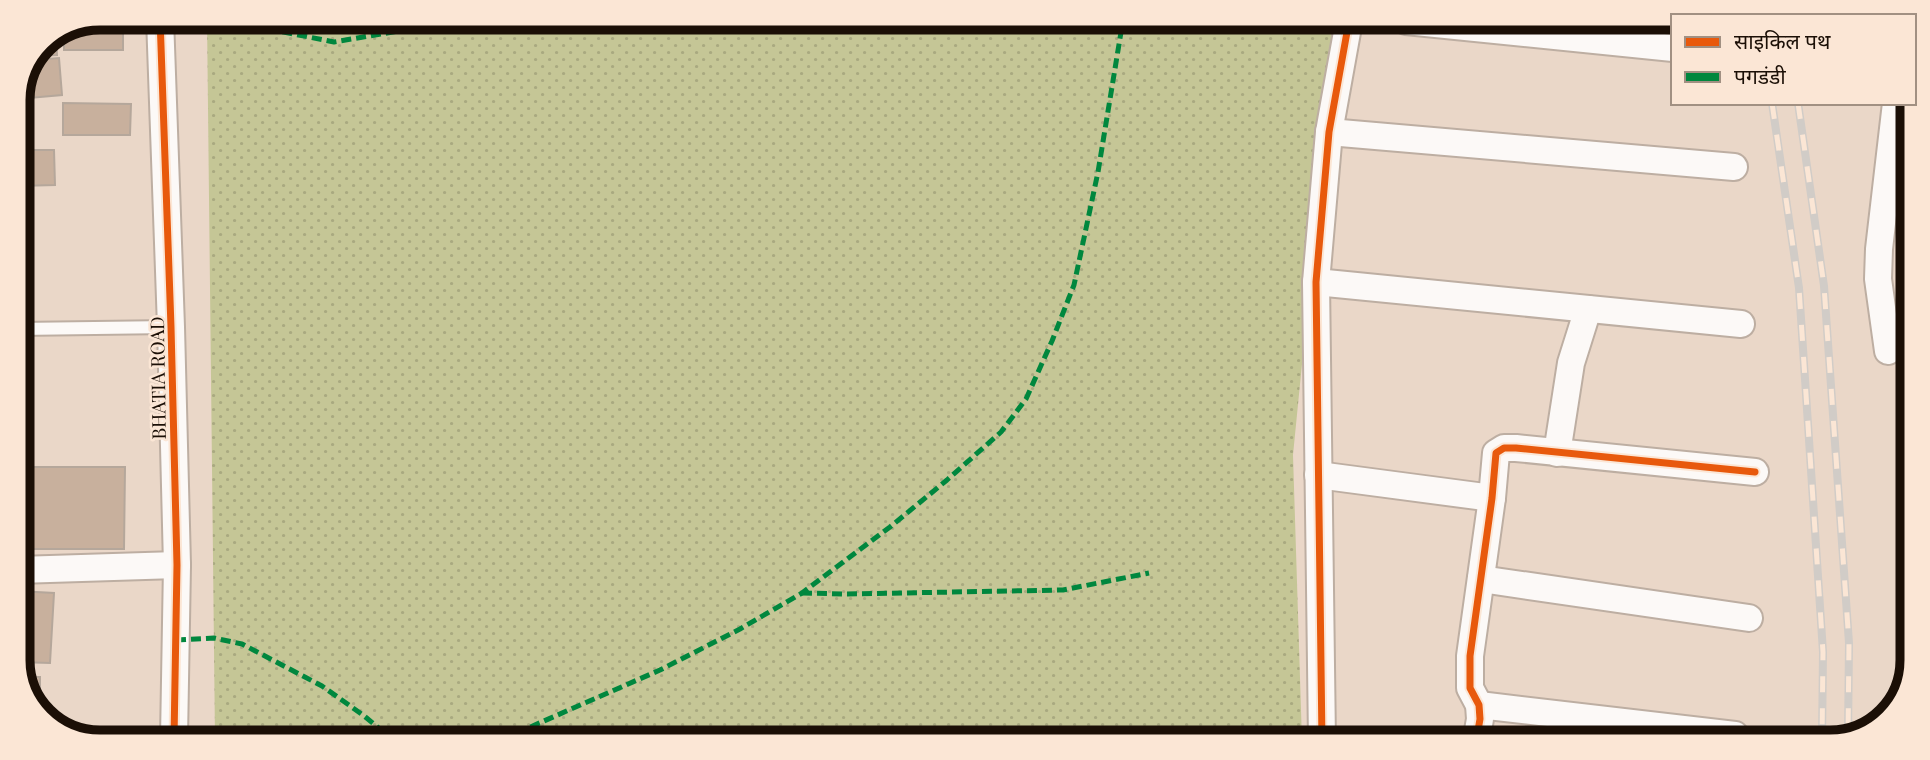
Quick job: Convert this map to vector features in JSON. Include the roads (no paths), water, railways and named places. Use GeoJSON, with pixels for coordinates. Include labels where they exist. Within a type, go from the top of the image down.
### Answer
{"type":"FeatureCollection","features":[{"type":"Feature","properties":{"kind":"street","name":"BHATIA ROAD"},"geometry":{"type":"LineString","coordinates":[[160,30],[177,565],[174,730]]}},
{"type":"Feature","properties":{"kind":"street"},"geometry":{"type":"LineString","coordinates":[[1322,730],[1316,282],[1329,132],[1347,30]]}},
{"type":"Feature","properties":{"kind":"street"},"geometry":{"type":"LineString","coordinates":[[1495,30],[1671,48]]}},
{"type":"Feature","properties":{"kind":"street"},"geometry":{"type":"LineString","coordinates":[[1888,351],[1878,279],[1896,105]]}},
{"type":"Feature","properties":{"kind":"street"},"geometry":{"type":"LineString","coordinates":[[1329,132],[1734,167]]}},
{"type":"Feature","properties":{"kind":"street"},"geometry":{"type":"LineString","coordinates":[[1316,282],[1741,324]]}},
{"type":"Feature","properties":{"kind":"street"},"geometry":{"type":"LineString","coordinates":[[1557,453],[1571,363],[1588,309]]}},
{"type":"Feature","properties":{"kind":"street"},"geometry":{"type":"LineString","coordinates":[[1478,730],[1479,705],[1470,688],[1470,656],[1496,453],[1504,448],[1755,472]]}},
{"type":"Feature","properties":{"kind":"street"},"geometry":{"type":"LineString","coordinates":[[1318,475],[1492,498]]}},
{"type":"Feature","properties":{"kind":"street"},"geometry":{"type":"LineString","coordinates":[[30,570],[177,565]]}},
{"type":"Feature","properties":{"kind":"street"},"geometry":{"type":"LineString","coordinates":[[1480,579],[1749,618]]}},
{"type":"Feature","properties":{"kind":"street"},"geometry":{"type":"LineString","coordinates":[[1479,705],[1611,730]]}},
{"type":"Feature","properties":{"kind":"lane"},"geometry":{"type":"LineString","coordinates":[[30,329],[171,327]]}},
{"type":"Feature","properties":{"kind":"railway"},"geometry":{"type":"LineString","coordinates":[[1772,105],[1799,288],[1823,652],[1822,730]]}},
{"type":"Feature","properties":{"kind":"railway"},"geometry":{"type":"LineString","coordinates":[[1798,105],[1824,286],[1849,643],[1848,728]]}}]}
